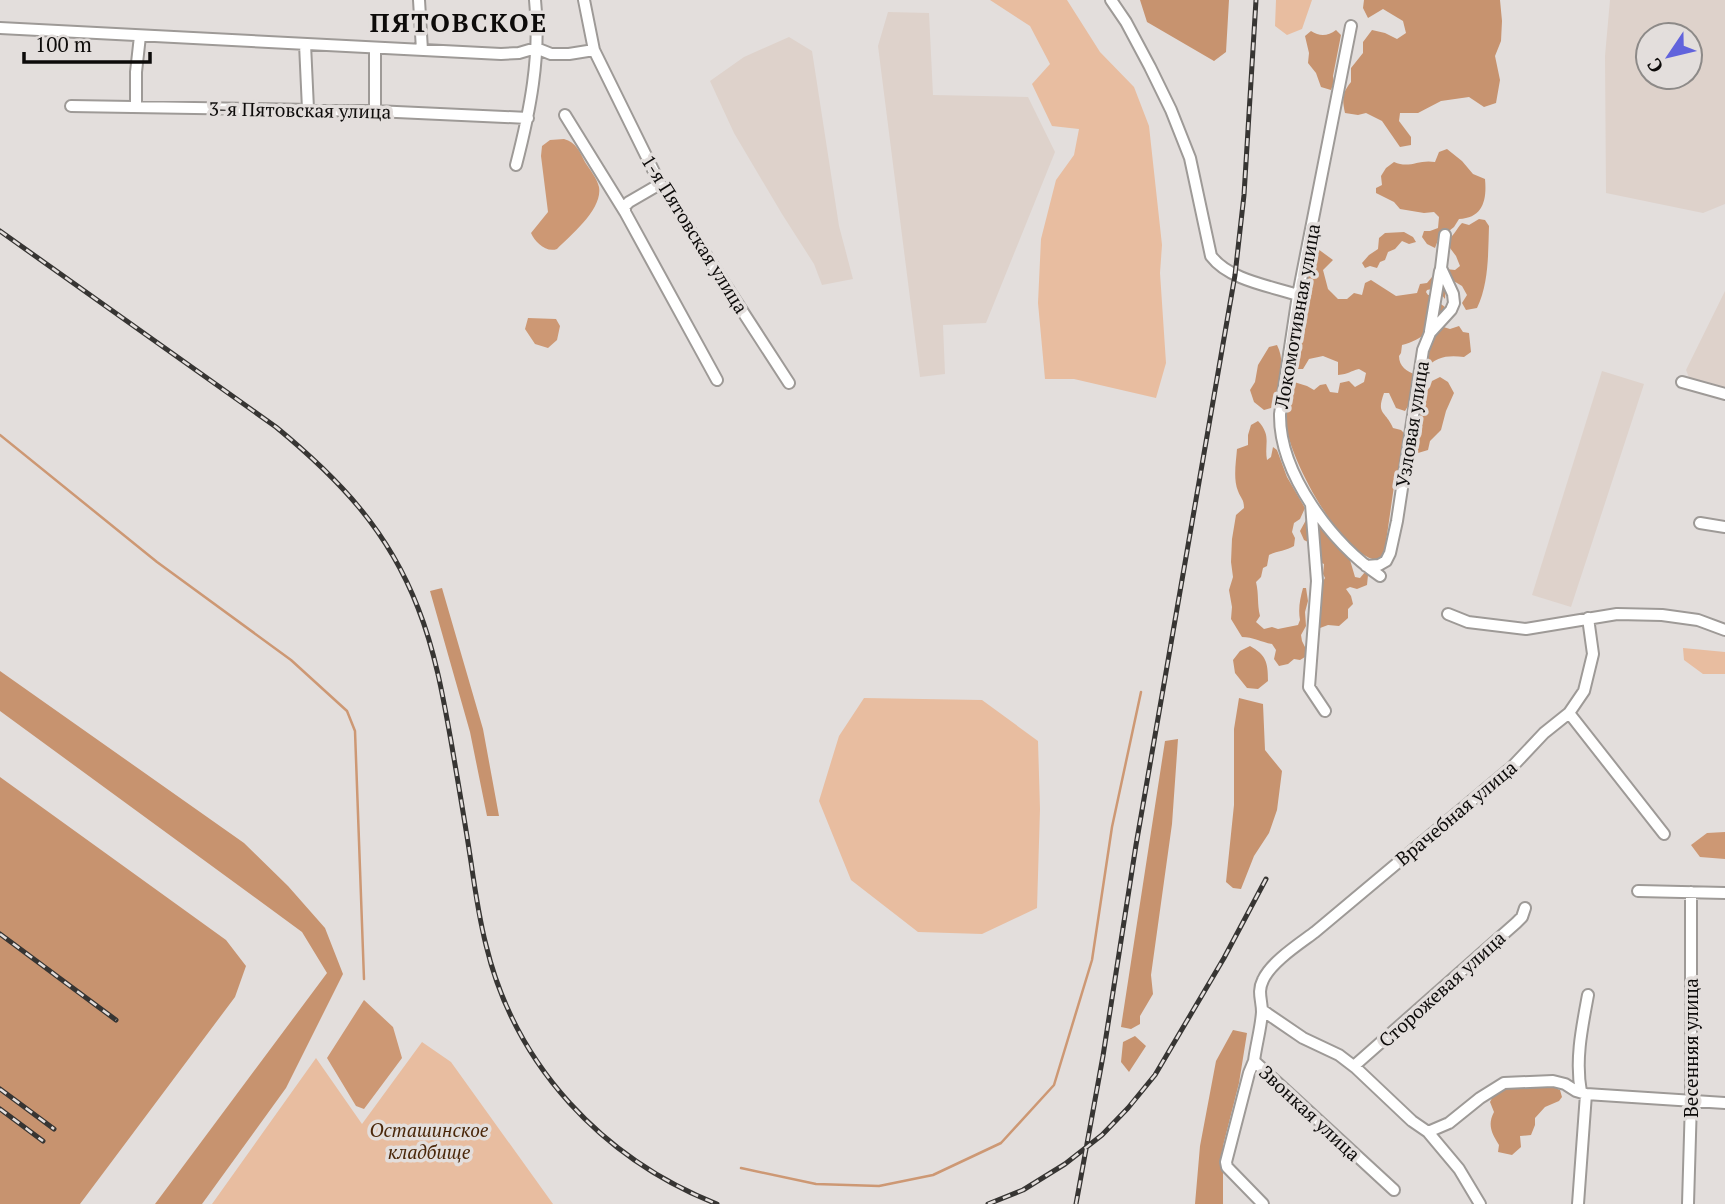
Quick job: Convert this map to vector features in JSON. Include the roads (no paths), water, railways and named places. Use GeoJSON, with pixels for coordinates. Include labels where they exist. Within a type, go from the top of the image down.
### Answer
{"type":"FeatureCollection","features":[{"type":"Feature","properties":{"kind":"street"},"geometry":{"type":"LineString","coordinates":[[419,0],[422,50]]}},
{"type":"Feature","properties":{"kind":"street"},"geometry":{"type":"LineString","coordinates":[[516,165],[534,86],[535,0]]}},
{"type":"Feature","properties":{"kind":"street","name":"1-я Пятовская улица"},"geometry":{"type":"LineString","coordinates":[[584,0],[594,50],[660,184],[789,383]]}},
{"type":"Feature","properties":{"kind":"street"},"geometry":{"type":"LineString","coordinates":[[1111,0],[1150,67],[1190,158],[1211,256],[1226,271],[1298,295]]}},
{"type":"Feature","properties":{"kind":"street","name":"Локомотивная улица"},"geometry":{"type":"LineString","coordinates":[[1351,26],[1298,295],[1280,429],[1282,443],[1294,473],[1311,504],[1340,542],[1380,576]]}},
{"type":"Feature","properties":{"kind":"street"},"geometry":{"type":"LineString","coordinates":[[0,28],[501,54],[536,48],[551,54],[594,50]]}},
{"type":"Feature","properties":{"kind":"street"},"geometry":{"type":"LineString","coordinates":[[136,107],[136,72],[141,36]]}},
{"type":"Feature","properties":{"kind":"street"},"geometry":{"type":"LineString","coordinates":[[305,44],[308,109]]}},
{"type":"Feature","properties":{"kind":"street"},"geometry":{"type":"LineString","coordinates":[[375,48],[375,111]]}},
{"type":"Feature","properties":{"kind":"street","name":"3-я Пятовская улица"},"geometry":{"type":"LineString","coordinates":[[71,106],[308,109],[528,118]]}},
{"type":"Feature","properties":{"kind":"street"},"geometry":{"type":"LineString","coordinates":[[565,115],[625,212],[717,380]]}},
{"type":"Feature","properties":{"kind":"street"},"geometry":{"type":"LineString","coordinates":[[625,212],[625,206],[629,202],[660,184]]}},
{"type":"Feature","properties":{"kind":"street","name":"Узловая улица"},"geometry":{"type":"LineString","coordinates":[[1366,566],[1379,565],[1390,553],[1423,350],[1430,333],[1454,303],[1453,294],[1441,268],[1445,235]]}},
{"type":"Feature","properties":{"kind":"street"},"geometry":{"type":"LineString","coordinates":[[1430,333],[1441,268]]}},
{"type":"Feature","properties":{"kind":"street"},"geometry":{"type":"LineString","coordinates":[[1682,382],[1725,394]]}},
{"type":"Feature","properties":{"kind":"street"},"geometry":{"type":"LineString","coordinates":[[1311,504],[1317,581],[1309,687],[1325,711]]}},
{"type":"Feature","properties":{"kind":"street"},"geometry":{"type":"LineString","coordinates":[[1700,523],[1725,527]]}},
{"type":"Feature","properties":{"kind":"street"},"geometry":{"type":"LineString","coordinates":[[1448,614],[1468,622],[1527,629],[1617,614],[1661,615],[1698,620],[1725,630]]}},
{"type":"Feature","properties":{"kind":"street","name":"Врачебная улица"},"geometry":{"type":"LineString","coordinates":[[1262,1010],[1259,1000],[1264,977],[1285,954],[1512,767],[1544,733],[1569,713],[1584,691],[1593,654],[1588,618]]}},
{"type":"Feature","properties":{"kind":"street"},"geometry":{"type":"LineString","coordinates":[[1569,713],[1664,834]]}},
{"type":"Feature","properties":{"kind":"street"},"geometry":{"type":"LineString","coordinates":[[1639,891],[1725,893]]}},
{"type":"Feature","properties":{"kind":"street","name":"Весенняя улица"},"geometry":{"type":"LineString","coordinates":[[1688,1204],[1691,892]]}},
{"type":"Feature","properties":{"kind":"street","name":"Сторожевая улица"},"geometry":{"type":"LineString","coordinates":[[1354,1066],[1516,923],[1525,908]]}},
{"type":"Feature","properties":{"kind":"street"},"geometry":{"type":"LineString","coordinates":[[1578,1204],[1583,1093],[1578,1070],[1588,995]]}},
{"type":"Feature","properties":{"kind":"street"},"geometry":{"type":"LineString","coordinates":[[1254,1061],[1262,1010],[1303,1038],[1339,1055],[1354,1066],[1412,1121],[1428,1132],[1459,1169],[1480,1204]]}},
{"type":"Feature","properties":{"kind":"street","name":"Звонкая улица"},"geometry":{"type":"LineString","coordinates":[[1263,1204],[1227,1167],[1226,1161],[1254,1061],[1394,1190]]}},
{"type":"Feature","properties":{"kind":"street"},"geometry":{"type":"LineString","coordinates":[[1428,1132],[1449,1123],[1504,1083],[1543,1081],[1565,1084],[1583,1093],[1725,1102]]}},
{"type":"Feature","properties":{"kind":"waterway"},"geometry":{"type":"LineString","coordinates":[[0,435],[157,562],[291,660],[347,711],[355,731],[364,979]]}},
{"type":"Feature","properties":{"kind":"waterway"},"geometry":{"type":"LineString","coordinates":[[741,1168],[816,1184],[879,1186],[933,1175],[1001,1143],[1054,1085],[1092,960],[1112,827],[1141,692]]}},
{"type":"Feature","properties":{"kind":"railway"},"geometry":{"type":"LineString","coordinates":[[1076,1204],[1235,275],[1244,195],[1256,0]]}},
{"type":"Feature","properties":{"kind":"railway"},"geometry":{"type":"LineString","coordinates":[[0,231],[276,427],[321,466],[376,530],[406,580],[429,641],[448,724],[484,935],[500,989],[518,1030],[542,1068],[570,1103],[601,1134],[637,1162],[676,1185],[717,1204]]}},
{"type":"Feature","properties":{"kind":"railway"},"geometry":{"type":"LineString","coordinates":[[988,1204],[1023,1190],[1065,1164],[1102,1135],[1128,1108],[1155,1075],[1224,958],[1266,879]]}},
{"type":"Feature","properties":{"kind":"railway"},"geometry":{"type":"LineString","coordinates":[[0,934],[116,1020]]}},
{"type":"Feature","properties":{"kind":"railway"},"geometry":{"type":"LineString","coordinates":[[0,1089],[54,1129]]}},
{"type":"Feature","properties":{"kind":"railway"},"geometry":{"type":"LineString","coordinates":[[0,1109],[43,1141]]}},
{"type":"Feature","properties":{"kind":"district","name":"ПЯТОВСКОЕ"},"geometry":{"type":"Point","coordinates":[459,23]}},
{"type":"Feature","properties":{"kind":"park label","name":"Осташинское кладбище"},"geometry":{"type":"Point","coordinates":[429,1141]}}]}
